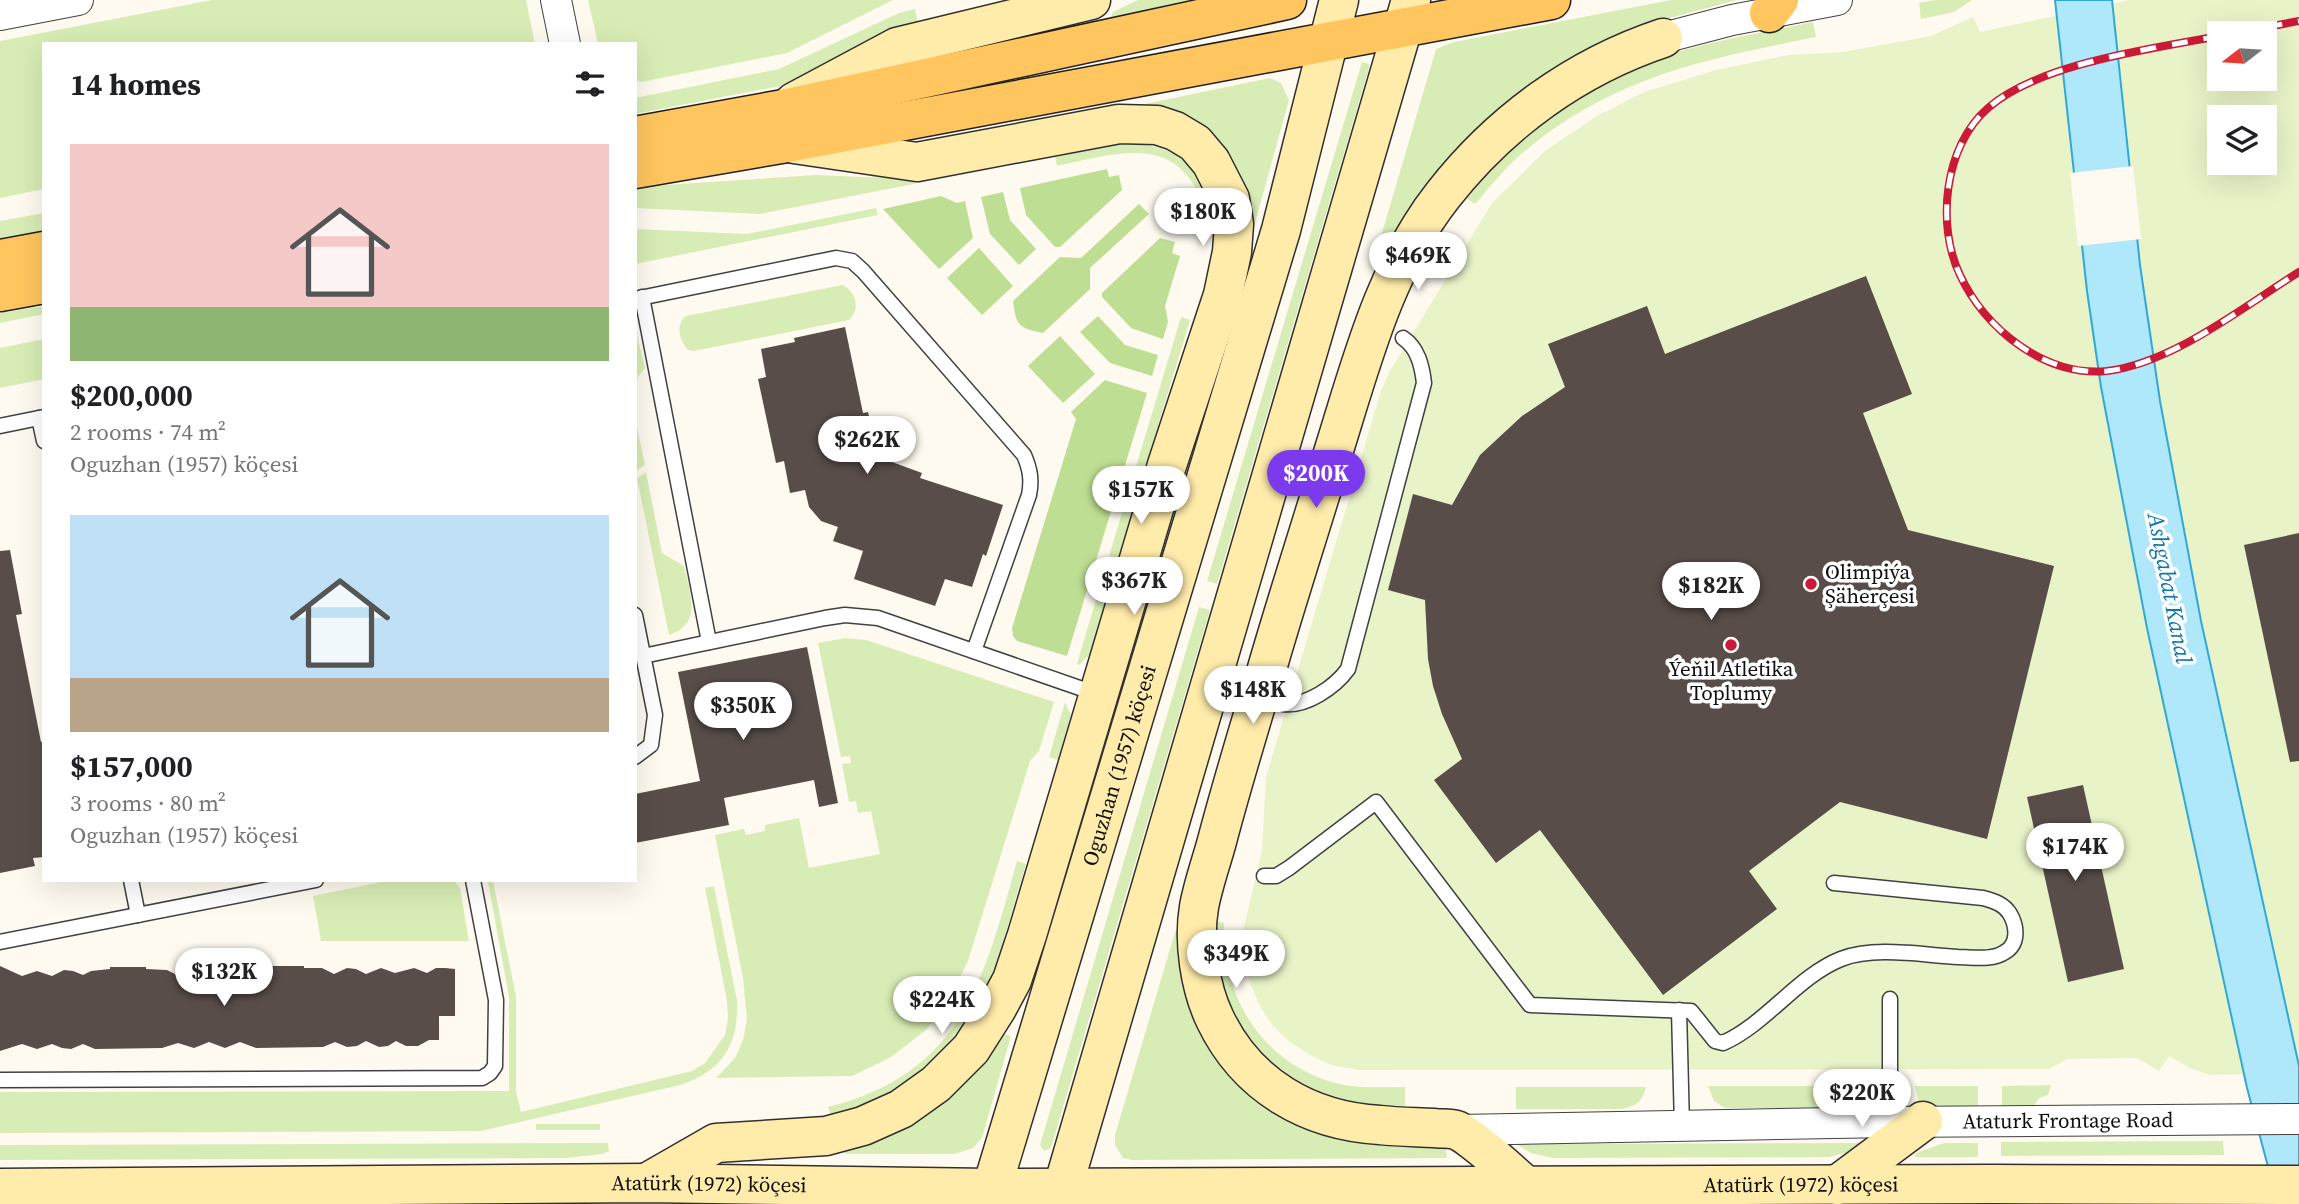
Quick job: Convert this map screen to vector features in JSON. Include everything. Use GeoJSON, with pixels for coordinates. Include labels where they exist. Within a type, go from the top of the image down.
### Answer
{"type":"FeatureCollection","features":[{"type":"Feature","properties":{"kind":"main road"},"geometry":{"type":"LineString","coordinates":[[783,127],[897,47],[1091,0]]}},
{"type":"Feature","properties":{"kind":"main road"},"geometry":{"type":"LineString","coordinates":[[637,168],[783,127],[1287,0]]}},
{"type":"Feature","properties":{"kind":"main road","name":"Oguzhan (1957) köçesi"},"geometry":{"type":"LineString","coordinates":[[989,1196],[1281,230],[1339,0]]}},
{"type":"Feature","properties":{"kind":"main road"},"geometry":{"type":"LineString","coordinates":[[637,136],[783,127],[1328,41],[1406,14],[1551,0]]}},
{"type":"Feature","properties":{"kind":"main road"},"geometry":{"type":"LineString","coordinates":[[1061,1195],[1406,14]]}},
{"type":"Feature","properties":{"kind":"main road"},"geometry":{"type":"LineString","coordinates":[[1527,1187],[1459,1130],[1375,1125],[1323,1116],[1304,1109],[1264,1082],[1226,1038],[1206,995],[1198,934],[1199,908],[1282,616],[1333,455],[1385,293],[1410,245],[1442,195],[1483,148],[1534,104],[1589,69],[1632,48],[1663,37]]}},
{"type":"Feature","properties":{"kind":"main road"},"geometry":{"type":"LineString","coordinates":[[646,1183],[716,1143],[827,1136],[863,1126],[901,1108],[936,1084],[971,1049],[998,1008],[1012,980],[1167,466],[1223,295],[1232,252],[1234,224],[1230,199],[1211,162],[1195,144],[1175,131],[1157,125],[1119,124],[917,162],[783,127]]}},
{"type":"Feature","properties":{"kind":"main road"},"geometry":{"type":"LineString","coordinates":[[0,260],[42,251]]}},
{"type":"Feature","properties":{"kind":"main road"},"geometry":{"type":"LineString","coordinates":[[0,292],[42,284]]}},
{"type":"Feature","properties":{"kind":"main road"},"geometry":{"type":"LineString","coordinates":[[1259,520],[1333,455]]}},
{"type":"Feature","properties":{"kind":"main road"},"geometry":{"type":"LineString","coordinates":[[1167,466],[1174,585]]}},
{"type":"Feature","properties":{"kind":"main road"},"geometry":{"type":"LineString","coordinates":[[1217,662],[1229,796]]}},
{"type":"Feature","properties":{"kind":"main road"},"geometry":{"type":"LineString","coordinates":[[1058,831],[1122,759]]}},
{"type":"Feature","properties":{"kind":"main road"},"geometry":{"type":"LineString","coordinates":[[1837,1185],[1907,1121]]}},
{"type":"Feature","properties":{"kind":"main road","name":"Atatürk (1972) köçesi"},"geometry":{"type":"LineString","coordinates":[[0,1188],[646,1183],[989,1196],[1527,1187],[2299,1185]]}},
{"type":"Feature","properties":{"kind":"street"},"geometry":{"type":"LineString","coordinates":[[0,15],[34,4],[78,0]]}},
{"type":"Feature","properties":{"kind":"street"},"geometry":{"type":"LineString","coordinates":[[556,0],[565,42]]}},
{"type":"Feature","properties":{"kind":"street"},"geometry":{"type":"LineString","coordinates":[[1663,37],[1774,6],[1837,0]]}},
{"type":"Feature","properties":{"kind":"street","name":"Ataturk Frontage Road"},"geometry":{"type":"LineString","coordinates":[[1459,1130],[1907,1121],[2299,1119]]}},
{"type":"Feature","properties":{"kind":"lane"},"geometry":{"type":"LineString","coordinates":[[709,642],[639,298],[836,258],[852,261],[863,271],[1024,455],[1028,465],[1031,476],[1029,495],[974,651]]}},
{"type":"Feature","properties":{"kind":"lane"},"geometry":{"type":"LineString","coordinates":[[1283,704],[1302,703],[1334,684],[1348,669],[1423,383],[1423,373],[1413,347],[1403,338]]}},
{"type":"Feature","properties":{"kind":"lane"},"geometry":{"type":"LineString","coordinates":[[0,426],[41,418]]}},
{"type":"Feature","properties":{"kind":"lane"},"geometry":{"type":"LineString","coordinates":[[643,656],[825,618],[860,615],[877,618],[1098,695]]}},
{"type":"Feature","properties":{"kind":"lane"},"geometry":{"type":"LineString","coordinates":[[637,625],[656,715],[651,745],[637,756]]}},
{"type":"Feature","properties":{"kind":"lane"},"geometry":{"type":"LineString","coordinates":[[1264,876],[1276,876],[1289,868],[1376,802],[1530,1005],[1691,1012],[1715,1041],[1723,1043],[1826,967],[1847,957],[1872,953],[1982,958],[2006,952],[2013,944],[2016,934],[2014,922],[1998,902],[1983,898],[1834,883]]}},
{"type":"Feature","properties":{"kind":"lane"},"geometry":{"type":"LineString","coordinates":[[131,882],[138,915]]}},
{"type":"Feature","properties":{"kind":"lane"},"geometry":{"type":"LineString","coordinates":[[0,943],[138,915],[248,887],[297,882]]}},
{"type":"Feature","properties":{"kind":"lane"},"geometry":{"type":"LineString","coordinates":[[0,1080],[482,1078],[495,1066],[496,1000],[472,882]]}},
{"type":"Feature","properties":{"kind":"lane"},"geometry":{"type":"LineString","coordinates":[[1890,999],[1907,1121]]}},
{"type":"Feature","properties":{"kind":"lane"},"geometry":{"type":"LineString","coordinates":[[1679,1010],[1682,1126]]}},
{"type":"Feature","properties":{"kind":"green space"},"geometry":{"type":"Polygon","coordinates":[[[212,0],[526,0],[535,42],[42,42],[42,189],[0,198],[0,41],[212,0]]]}},
{"type":"Feature","properties":{"kind":"green space"},"geometry":{"type":"Polygon","coordinates":[[[588,0],[893,0],[787,53],[641,82],[637,81],[637,42],[598,42],[588,0]]]}},
{"type":"Feature","properties":{"kind":"green space"},"geometry":{"type":"Polygon","coordinates":[[[1138,0],[1189,0],[1110,18],[1113,12],[1138,0]]]}},
{"type":"Feature","properties":{"kind":"green space"},"geometry":{"type":"Polygon","coordinates":[[[1671,0],[1737,0],[1655,22],[1615,36],[1575,56],[1409,210],[1385,251],[1381,255],[1378,254],[1436,49],[1454,42],[1671,0]]]}},
{"type":"Feature","properties":{"kind":"green space"},"geometry":{"type":"Polygon","coordinates":[[[1972,0],[1954,12],[1921,19],[1919,3],[1972,0]]]}},
{"type":"Feature","properties":{"kind":"green space","name":"Olimpiýa Şäherçesi"},"geometry":{"type":"Polygon","coordinates":[[[2129,0],[2299,0],[2299,1073],[2210,1075],[2169,1056],[2159,1071],[2137,1058],[2067,1059],[2049,1069],[1359,1070],[1331,1065],[1308,1054],[1272,1025],[1250,983],[1244,958],[1243,931],[1262,850],[1266,777],[1381,391],[1390,371],[1492,203],[1546,150],[1597,116],[1644,92],[1716,70],[1788,55],[1843,52],[1931,36],[1973,17],[1980,32],[2129,0]]]}},
{"type":"Feature","properties":{"kind":"green space"},"geometry":{"type":"Polygon","coordinates":[[[915,9],[918,24],[907,26],[780,86],[637,114],[637,98],[779,69],[899,13],[915,9]]]}},
{"type":"Feature","properties":{"kind":"green space"},"geometry":{"type":"Polygon","coordinates":[[[1813,22],[1816,37],[1700,63],[1664,74],[1594,104],[1526,150],[1475,204],[1467,199],[1484,176],[1527,134],[1578,97],[1631,68],[1715,42],[1813,22]]]}},
{"type":"Feature","properties":{"kind":"green space"},"geometry":{"type":"Polygon","coordinates":[[[1362,62],[1369,64],[1369,68],[1217,584],[1207,581],[1362,62]]]}},
{"type":"Feature","properties":{"kind":"green space"},"geometry":{"type":"Polygon","coordinates":[[[1270,78],[1281,83],[1289,100],[1253,230],[1244,182],[1227,153],[1135,106],[1270,78]]]}},
{"type":"Feature","properties":{"kind":"green space"},"geometry":{"type":"Polygon","coordinates":[[[1125,143],[1160,148],[1186,162],[1205,186],[1216,220],[1206,215],[1196,188],[1182,170],[1166,159],[1147,154],[1126,153],[1057,166],[1055,157],[1125,143]]]}},
{"type":"Feature","properties":{"kind":"green space"},"geometry":{"type":"Polygon","coordinates":[[[1107,169],[1109,177],[1119,175],[1122,190],[1060,247],[1055,247],[1026,215],[1020,188],[1107,169]]]}},
{"type":"Feature","properties":{"kind":"green space"},"geometry":{"type":"Polygon","coordinates":[[[816,175],[913,179],[914,184],[760,214],[637,208],[637,187],[816,175]]]}},
{"type":"Feature","properties":{"kind":"green space"},"geometry":{"type":"Polygon","coordinates":[[[1003,192],[1010,220],[1036,249],[1019,265],[990,234],[981,197],[1003,192]]]}},
{"type":"Feature","properties":{"kind":"green space"},"geometry":{"type":"Polygon","coordinates":[[[941,196],[957,203],[965,201],[973,238],[939,269],[883,209],[941,196]]]}},
{"type":"Feature","properties":{"kind":"green space"},"geometry":{"type":"Polygon","coordinates":[[[1139,204],[1149,214],[1090,268],[1090,289],[1043,333],[1024,327],[1017,321],[1013,301],[1060,257],[1081,258],[1139,204]]]}},
{"type":"Feature","properties":{"kind":"green space"},"geometry":{"type":"Polygon","coordinates":[[[876,208],[878,215],[637,264],[637,229],[747,234],[876,208]]]}},
{"type":"Feature","properties":{"kind":"green space"},"geometry":{"type":"Polygon","coordinates":[[[42,213],[42,232],[0,241],[0,221],[42,213]]]}},
{"type":"Feature","properties":{"kind":"green space"},"geometry":{"type":"Polygon","coordinates":[[[1160,238],[1175,242],[1172,253],[1180,256],[1165,306],[1168,322],[1163,339],[1131,328],[1102,297],[1102,293],[1160,238]]]}},
{"type":"Feature","properties":{"kind":"green space"},"geometry":{"type":"Polygon","coordinates":[[[979,248],[1013,286],[982,315],[947,278],[979,248]]]}},
{"type":"Feature","properties":{"kind":"green space"},"geometry":{"type":"Polygon","coordinates":[[[842,285],[851,291],[856,306],[849,320],[694,351],[688,350],[682,342],[679,328],[686,316],[842,285]]]}},
{"type":"Feature","properties":{"kind":"green space"},"geometry":{"type":"Polygon","coordinates":[[[42,306],[42,314],[0,323],[0,313],[42,306]]]}},
{"type":"Feature","properties":{"kind":"green space"},"geometry":{"type":"Polygon","coordinates":[[[1098,316],[1125,345],[1158,355],[1152,376],[1110,363],[1080,332],[1098,316]]]}},
{"type":"Feature","properties":{"kind":"green space"},"geometry":{"type":"Polygon","coordinates":[[[1181,317],[1190,320],[1118,558],[1109,556],[1181,317]]]}},
{"type":"Feature","properties":{"kind":"green space"},"geometry":{"type":"Polygon","coordinates":[[[637,336],[645,368],[637,378],[637,336]]]}},
{"type":"Feature","properties":{"kind":"green space"},"geometry":{"type":"Polygon","coordinates":[[[1060,336],[1095,374],[1063,403],[1028,366],[1060,336]]]}},
{"type":"Feature","properties":{"kind":"green space"},"geometry":{"type":"Polygon","coordinates":[[[42,339],[42,379],[0,388],[0,348],[42,339]]]}},
{"type":"Feature","properties":{"kind":"green space"},"geometry":{"type":"Polygon","coordinates":[[[1105,380],[1147,393],[1067,656],[1017,641],[1012,628],[1076,419],[1071,412],[1105,380]]]}},
{"type":"Feature","properties":{"kind":"green space"},"geometry":{"type":"Polygon","coordinates":[[[637,427],[645,465],[637,470],[637,427]]]}},
{"type":"Feature","properties":{"kind":"green space"},"geometry":{"type":"Polygon","coordinates":[[[646,472],[662,553],[684,566],[691,596],[692,606],[687,623],[669,635],[637,478],[646,472]]]}},
{"type":"Feature","properties":{"kind":"green space"},"geometry":{"type":"Polygon","coordinates":[[[1102,579],[1111,582],[1089,655],[1079,665],[1077,664],[1102,579]]]}},
{"type":"Feature","properties":{"kind":"green space"},"geometry":{"type":"Polygon","coordinates":[[[1199,607],[1210,610],[1051,1148],[1044,1151],[1040,1145],[1199,607]]]}},
{"type":"Feature","properties":{"kind":"green space"},"geometry":{"type":"Polygon","coordinates":[[[845,638],[866,640],[1054,702],[1039,751],[1030,761],[968,961],[945,1007],[927,1029],[891,1057],[852,1076],[716,1078],[735,1058],[743,1040],[747,1019],[743,978],[715,835],[744,829],[746,835],[765,831],[765,825],[799,818],[809,868],[880,854],[871,811],[858,813],[856,801],[849,802],[842,764],[851,763],[850,756],[841,757],[818,643],[845,638]]]}},
{"type":"Feature","properties":{"kind":"green space"},"geometry":{"type":"Polygon","coordinates":[[[1065,702],[1071,715],[1058,760],[1049,757],[1065,702]]]}},
{"type":"Feature","properties":{"kind":"green space"},"geometry":{"type":"Polygon","coordinates":[[[1017,861],[1026,864],[995,969],[968,1022],[951,1044],[910,1080],[860,1106],[831,1116],[828,1107],[874,1092],[910,1071],[938,1045],[961,1015],[993,944],[1017,861]]]}},
{"type":"Feature","properties":{"kind":"green space"},"geometry":{"type":"Polygon","coordinates":[[[381,882],[456,882],[460,888],[469,941],[321,941],[313,896],[381,882]]]}},
{"type":"Feature","properties":{"kind":"green space"},"geometry":{"type":"Polygon","coordinates":[[[488,882],[493,882],[516,997],[516,1092],[521,1112],[692,1071],[705,1063],[725,1035],[728,1018],[705,888],[714,886],[737,1000],[735,1030],[731,1043],[717,1064],[695,1079],[680,1085],[481,1131],[0,1133],[0,1092],[509,1091],[509,997],[488,882]]]}},
{"type":"Feature","properties":{"kind":"green space"},"geometry":{"type":"Polygon","coordinates":[[[1217,921],[1224,923],[1230,976],[1239,1000],[1251,1023],[1267,1043],[1286,1060],[1335,1083],[1361,1087],[1405,1087],[1405,1109],[1358,1106],[1327,1099],[1284,1077],[1264,1058],[1238,1024],[1222,985],[1217,964],[1217,921]]]}},
{"type":"Feature","properties":{"kind":"green space"},"geometry":{"type":"Polygon","coordinates":[[[1177,930],[1285,1118],[1319,1132],[1355,1142],[1430,1145],[1446,1149],[1447,1158],[1123,1158],[1115,1145],[1115,1135],[1177,930]]]}},
{"type":"Feature","properties":{"kind":"green space"},"geometry":{"type":"Polygon","coordinates":[[[1005,1034],[1011,1036],[982,1138],[973,1148],[954,1154],[846,1154],[841,1148],[978,1068],[1005,1034]]]}},
{"type":"Feature","properties":{"kind":"green space"},"geometry":{"type":"Polygon","coordinates":[[[2051,1085],[2048,1095],[2039,1098],[2033,1107],[2002,1108],[2002,1086],[2051,1085]]]}},
{"type":"Feature","properties":{"kind":"green space"},"geometry":{"type":"Polygon","coordinates":[[[1708,1086],[1870,1086],[1865,1102],[1849,1108],[1725,1108],[1714,1101],[1708,1086]]]}},
{"type":"Feature","properties":{"kind":"green space"},"geometry":{"type":"Polygon","coordinates":[[[1915,1086],[1978,1086],[1978,1108],[1930,1108],[1919,1103],[1915,1086]]]}},
{"type":"Feature","properties":{"kind":"green space"},"geometry":{"type":"Polygon","coordinates":[[[1516,1087],[1646,1087],[1638,1102],[1622,1109],[1516,1109],[1516,1087]]]}},
{"type":"Feature","properties":{"kind":"green space"},"geometry":{"type":"Polygon","coordinates":[[[536,1124],[600,1124],[600,1130],[536,1130],[536,1124]]]}},
{"type":"Feature","properties":{"kind":"green space"},"geometry":{"type":"Polygon","coordinates":[[[2223,1141],[2224,1155],[2001,1156],[2001,1142],[2223,1141]]]}},
{"type":"Feature","properties":{"kind":"green space"},"geometry":{"type":"Polygon","coordinates":[[[608,1143],[609,1151],[603,1154],[565,1158],[0,1160],[0,1145],[608,1143]]]}},
{"type":"Feature","properties":{"kind":"green space"},"geometry":{"type":"Polygon","coordinates":[[[1869,1143],[1829,1157],[1553,1158],[1531,1153],[1516,1144],[1869,1143]]]}},
{"type":"Feature","properties":{"kind":"green space"},"geometry":{"type":"Polygon","coordinates":[[[1944,1143],[1978,1143],[1978,1157],[1915,1157],[1916,1153],[1944,1143]]]}},
{"type":"Feature","properties":{"kind":"water","name":"Ashgabat Kanal"},"geometry":{"type":"Polygon","coordinates":[[[2055,0],[2112,0],[2140,265],[2160,401],[2201,621],[2299,1066],[2299,1204],[2278,1204],[2247,1088],[2147,628],[2101,387],[2087,291],[2055,0]]]}},
{"type":"Feature","properties":{"kind":"pier"},"geometry":{"type":"Polygon","coordinates":[[[2133,166],[2141,239],[2078,246],[2070,173],[2133,166]]]}},
{"type":"Feature","properties":{"kind":"building","name":"Ýeňil Atletika Toplumy"},"geometry":{"type":"Polygon","coordinates":[[[1866,276],[1912,394],[1863,413],[1908,530],[2054,566],[1987,839],[1840,802],[1749,871],[1777,909],[1663,995],[1540,830],[1496,863],[1434,780],[1462,759],[1433,686],[1428,659],[1425,600],[1388,590],[1413,494],[1452,505],[1480,455],[1522,416],[1565,387],[1548,344],[1647,306],[1665,354],[1866,276]]]}},
{"type":"Feature","properties":{"kind":"building"},"geometry":{"type":"Polygon","coordinates":[[[845,327],[863,413],[868,412],[875,443],[882,454],[892,462],[922,473],[920,478],[1003,505],[986,556],[983,554],[972,587],[945,579],[935,606],[854,579],[863,551],[833,541],[838,527],[821,521],[809,507],[805,490],[790,493],[784,461],[776,463],[758,379],[766,377],[761,349],[795,342],[794,338],[845,327]]]}},
{"type":"Feature","properties":{"kind":"building"},"geometry":{"type":"Polygon","coordinates":[[[2299,533],[2299,761],[2290,762],[2244,545],[2299,533]]]}},
{"type":"Feature","properties":{"kind":"building"},"geometry":{"type":"Polygon","coordinates":[[[10,550],[22,614],[16,615],[42,742],[42,857],[33,858],[35,866],[0,873],[0,551],[10,550]]]}},
{"type":"Feature","properties":{"kind":"building"},"geometry":{"type":"Polygon","coordinates":[[[807,647],[838,803],[819,807],[814,780],[724,798],[729,825],[637,843],[637,794],[700,781],[678,672],[807,647]]]}},
{"type":"Feature","properties":{"kind":"building"},"geometry":{"type":"Polygon","coordinates":[[[2083,785],[2124,969],[2068,982],[2027,797],[2083,785]]]}},
{"type":"Feature","properties":{"kind":"building"},"geometry":{"type":"Polygon","coordinates":[[[0,966],[22,976],[37,971],[52,976],[64,970],[83,975],[110,967],[146,967],[167,970],[177,975],[199,970],[209,975],[224,969],[240,975],[249,970],[270,966],[322,968],[334,974],[347,968],[366,974],[381,968],[395,973],[414,968],[427,973],[436,968],[455,969],[455,1016],[439,1016],[439,1040],[429,1040],[418,1046],[406,1046],[396,1041],[379,1047],[366,1041],[347,1047],[335,1042],[323,1047],[256,1048],[240,1042],[225,1048],[209,1042],[194,1048],[178,1043],[162,1048],[95,1049],[83,1044],[71,1049],[52,1044],[37,1049],[22,1044],[0,1051],[0,966]]]}},
{"type":"Feature","properties":{"kind":"railway"},"geometry":{"type":"LineString","coordinates":[[2277,25],[2299,21]]}},
{"type":"Feature","properties":{"kind":"railway"},"geometry":{"type":"LineString","coordinates":[[2207,38],[2066,69],[2036,80],[1988,108],[1973,124],[1962,143],[1953,164],[1948,187],[1948,233],[1960,275],[1985,314],[2020,346],[2061,366],[2084,371],[2107,371],[2132,366],[2182,345],[2207,332],[2299,272]]}},
{"type":"Feature","properties":{"kind":"place","name":"Olimpiýa Şäherçesi"},"geometry":{"type":"Point","coordinates":[1811,584]}},
{"type":"Feature","properties":{"kind":"place","name":"Ýeňil Atletika Toplumy"},"geometry":{"type":"Point","coordinates":[1731,645]}}]}
